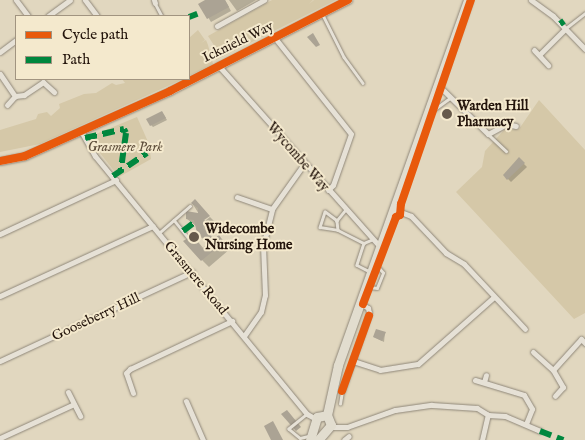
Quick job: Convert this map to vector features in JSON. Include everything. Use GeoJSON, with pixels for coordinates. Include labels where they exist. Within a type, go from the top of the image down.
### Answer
{"type":"FeatureCollection","features":[{"type":"Feature","properties":{"kind":"highway"},"geometry":{"type":"LineString","coordinates":[[327,415],[338,365],[468,0]]}},
{"type":"Feature","properties":{"kind":"highway"},"geometry":{"type":"LineString","coordinates":[[313,438],[316,422],[321,415],[327,415]]}},
{"type":"Feature","properties":{"kind":"highway"},"geometry":{"type":"LineString","coordinates":[[313,438],[328,428],[331,420],[327,415]]}},
{"type":"Feature","properties":{"kind":"highway"},"geometry":{"type":"LineString","coordinates":[[316,422],[320,429],[328,428]]}},
{"type":"Feature","properties":{"kind":"street"},"geometry":{"type":"LineString","coordinates":[[16,0],[27,15]]}},
{"type":"Feature","properties":{"kind":"street"},"geometry":{"type":"LineString","coordinates":[[49,15],[70,0]]}},
{"type":"Feature","properties":{"kind":"street"},"geometry":{"type":"LineString","coordinates":[[85,0],[95,15]]}},
{"type":"Feature","properties":{"kind":"street"},"geometry":{"type":"LineString","coordinates":[[217,26],[264,0]]}},
{"type":"Feature","properties":{"kind":"street","name":"Icknield Way"},"geometry":{"type":"LineString","coordinates":[[190,78],[275,38],[348,0]]}},
{"type":"Feature","properties":{"kind":"street"},"geometry":{"type":"LineString","coordinates":[[531,0],[585,49]]}},
{"type":"Feature","properties":{"kind":"street"},"geometry":{"type":"LineString","coordinates":[[540,54],[564,29]]}},
{"type":"Feature","properties":{"kind":"street"},"geometry":{"type":"LineString","coordinates":[[275,38],[351,134],[333,185],[328,190]]}},
{"type":"Feature","properties":{"kind":"street"},"geometry":{"type":"LineString","coordinates":[[0,52],[15,41]]}},
{"type":"Feature","properties":{"kind":"street"},"geometry":{"type":"LineString","coordinates":[[534,50],[540,54],[548,65]]}},
{"type":"Feature","properties":{"kind":"street","name":"Wycombe Way"},"geometry":{"type":"LineString","coordinates":[[218,65],[345,211],[371,240],[380,247]]}},
{"type":"Feature","properties":{"kind":"street"},"geometry":{"type":"LineString","coordinates":[[0,74],[15,96]]}},
{"type":"Feature","properties":{"kind":"street","name":"Icknield Way"},"geometry":{"type":"LineString","coordinates":[[0,161],[25,156],[187,80]]}},
{"type":"Feature","properties":{"kind":"street"},"geometry":{"type":"LineString","coordinates":[[7,105],[15,96],[24,96],[45,81],[54,92]]}},
{"type":"Feature","properties":{"kind":"street"},"geometry":{"type":"LineString","coordinates":[[438,85],[488,134],[507,124],[516,126]]}},
{"type":"Feature","properties":{"kind":"street","name":"Grasmere Road"},"geometry":{"type":"LineString","coordinates":[[81,131],[95,156],[307,414],[316,422]]}},
{"type":"Feature","properties":{"kind":"street"},"geometry":{"type":"LineString","coordinates":[[244,336],[261,312],[264,295],[264,246],[272,209],[304,164]]}},
{"type":"Feature","properties":{"kind":"street"},"geometry":{"type":"LineString","coordinates":[[0,234],[116,180]]}},
{"type":"Feature","properties":{"kind":"street"},"geometry":{"type":"LineString","coordinates":[[237,197],[272,209]]}},
{"type":"Feature","properties":{"kind":"street"},"geometry":{"type":"LineString","coordinates":[[393,210],[411,216],[446,253],[464,264],[525,329]]}},
{"type":"Feature","properties":{"kind":"street"},"geometry":{"type":"LineString","coordinates":[[0,296],[153,226]]}},
{"type":"Feature","properties":{"kind":"street","name":"Gooseberry Hill"},"geometry":{"type":"LineString","coordinates":[[0,361],[192,272]]}},
{"type":"Feature","properties":{"kind":"street"},"geometry":{"type":"LineString","coordinates":[[353,361],[380,370],[418,364],[494,297]]}},
{"type":"Feature","properties":{"kind":"street"},"geometry":{"type":"LineString","coordinates":[[342,391],[370,313],[368,308],[360,303]]}},
{"type":"Feature","properties":{"kind":"street"},"geometry":{"type":"LineString","coordinates":[[133,393],[126,373],[130,368],[232,321]]}},
{"type":"Feature","properties":{"kind":"street"},"geometry":{"type":"LineString","coordinates":[[553,370],[581,339],[585,343]]}},
{"type":"Feature","properties":{"kind":"street"},"geometry":{"type":"LineString","coordinates":[[533,352],[553,370],[563,387],[554,396]]}},
{"type":"Feature","properties":{"kind":"street"},"geometry":{"type":"LineString","coordinates":[[484,382],[486,375]]}},
{"type":"Feature","properties":{"kind":"street"},"geometry":{"type":"LineString","coordinates":[[475,380],[516,392],[529,400],[532,409],[526,424]]}},
{"type":"Feature","properties":{"kind":"street"},"geometry":{"type":"LineString","coordinates":[[68,392],[80,416]]}},
{"type":"Feature","properties":{"kind":"street"},"geometry":{"type":"LineString","coordinates":[[186,401],[204,440]]}},
{"type":"Feature","properties":{"kind":"street"},"geometry":{"type":"LineString","coordinates":[[0,438],[74,404]]}},
{"type":"Feature","properties":{"kind":"street"},"geometry":{"type":"LineString","coordinates":[[328,428],[348,427],[395,410],[432,405],[477,408],[488,416],[500,414],[540,431]]}},
{"type":"Feature","properties":{"kind":"street"},"geometry":{"type":"LineString","coordinates":[[482,440],[488,416]]}},
{"type":"Feature","properties":{"kind":"lane"},"geometry":{"type":"LineString","coordinates":[[155,2],[162,15]]}},
{"type":"Feature","properties":{"kind":"lane"},"geometry":{"type":"LineString","coordinates":[[564,29],[585,12]]}},
{"type":"Feature","properties":{"kind":"lane"},"geometry":{"type":"LineString","coordinates":[[322,14],[344,57],[363,82]]}},
{"type":"Feature","properties":{"kind":"lane"},"geometry":{"type":"LineString","coordinates":[[428,112],[439,109],[450,98]]}},
{"type":"Feature","properties":{"kind":"lane"},"geometry":{"type":"LineString","coordinates":[[488,134],[506,151]]}},
{"type":"Feature","properties":{"kind":"lane"},"geometry":{"type":"LineString","coordinates":[[159,233],[190,206]]}},
{"type":"Feature","properties":{"kind":"lane"},"geometry":{"type":"LineString","coordinates":[[338,230],[337,221],[345,211]]}},
{"type":"Feature","properties":{"kind":"lane"},"geometry":{"type":"LineString","coordinates":[[337,221],[325,212],[320,227],[338,230],[364,244]]}},
{"type":"Feature","properties":{"kind":"lane"},"geometry":{"type":"LineString","coordinates":[[174,220],[187,236]]}},
{"type":"Feature","properties":{"kind":"lane"},"geometry":{"type":"LineString","coordinates":[[371,240],[364,244],[357,265],[371,272]]}},
{"type":"Feature","properties":{"kind":"lane"},"geometry":{"type":"LineString","coordinates":[[365,288],[378,288],[383,273],[375,261]]}},
{"type":"Feature","properties":{"kind":"lane"},"geometry":{"type":"LineString","coordinates":[[340,404],[342,391]]}},
{"type":"Feature","properties":{"kind":"lane"},"geometry":{"type":"LineString","coordinates":[[307,414],[289,429],[300,438],[313,438]]}},
{"type":"Feature","properties":{"kind":"green space"},"geometry":{"type":"Polygon","coordinates":[[[272,0],[313,0],[309,4],[314,0],[336,0],[216,60],[215,47],[208,36],[272,0]]]}},
{"type":"Feature","properties":{"kind":"green space"},"geometry":{"type":"Polygon","coordinates":[[[198,30],[205,40],[201,43],[206,40],[213,64],[190,76],[190,37],[198,30]]]}},
{"type":"Feature","properties":{"kind":"green space"},"geometry":{"type":"Polygon","coordinates":[[[123,80],[181,80],[40,144],[0,152],[0,130],[36,119],[38,114],[47,112],[51,116],[60,108],[59,104],[84,94],[96,93],[112,83],[116,85],[125,83],[123,80]]]}},
{"type":"Feature","properties":{"kind":"green space"},"geometry":{"type":"Polygon","coordinates":[[[539,100],[585,150],[585,313],[574,319],[456,192],[482,167],[485,151],[504,130],[519,129],[539,100]]]}},
{"type":"Feature","properties":{"kind":"green space","name":"Grasmere Park"},"geometry":{"type":"Polygon","coordinates":[[[137,117],[149,144],[151,159],[119,177],[100,153],[95,141],[96,134],[137,117]]]}},
{"type":"Feature","properties":{"kind":"building"},"geometry":{"type":"Polygon","coordinates":[[[205,0],[225,0],[229,7],[207,19],[198,4],[205,0]]]}},
{"type":"Feature","properties":{"kind":"building"},"geometry":{"type":"Polygon","coordinates":[[[313,33],[320,45],[316,47],[307,37],[313,33]]]}},
{"type":"Feature","properties":{"kind":"building"},"geometry":{"type":"Polygon","coordinates":[[[162,111],[166,118],[150,126],[146,119],[162,111]]]}},
{"type":"Feature","properties":{"kind":"building"},"geometry":{"type":"Polygon","coordinates":[[[519,157],[525,163],[507,180],[503,175],[519,157]]]}},
{"type":"Feature","properties":{"kind":"building"},"geometry":{"type":"Polygon","coordinates":[[[195,199],[210,216],[204,220],[203,228],[214,239],[219,235],[224,242],[201,261],[183,241],[197,233],[194,220],[186,219],[186,211],[198,213],[198,208],[191,203],[195,199]],[[199,233],[195,237],[202,249],[208,243],[199,233]]]}},
{"type":"Feature","properties":{"kind":"building"},"geometry":{"type":"Polygon","coordinates":[[[376,329],[386,332],[382,341],[373,337],[376,329]]]}},
{"type":"Feature","properties":{"kind":"building"},"geometry":{"type":"Polygon","coordinates":[[[287,410],[301,427],[296,431],[281,414],[287,410]]]}},
{"type":"Feature","properties":{"kind":"building"},"geometry":{"type":"Polygon","coordinates":[[[273,421],[283,440],[271,440],[264,426],[273,421]]]}},
{"type":"Feature","properties":{"kind":"marked path"},"geometry":{"type":"LineString","coordinates":[[190,17],[197,14]]}},
{"type":"Feature","properties":{"kind":"marked path"},"geometry":{"type":"LineString","coordinates":[[560,24],[564,21]]}},
{"type":"Feature","properties":{"kind":"marked path"},"geometry":{"type":"LineString","coordinates":[[85,138],[124,129],[126,133],[121,170]]}},
{"type":"Feature","properties":{"kind":"marked path"},"geometry":{"type":"LineString","coordinates":[[113,176],[147,153]]}},
{"type":"Feature","properties":{"kind":"marked path"},"geometry":{"type":"LineString","coordinates":[[183,231],[195,222]]}},
{"type":"Feature","properties":{"kind":"marked path"},"geometry":{"type":"LineString","coordinates":[[540,431],[563,440]]}},
{"type":"Feature","properties":{"kind":"cycle path"},"geometry":{"type":"LineString","coordinates":[[0,161],[25,156],[170,91],[348,0]]}},
{"type":"Feature","properties":{"kind":"cycle path"},"geometry":{"type":"LineString","coordinates":[[363,304],[396,217],[400,215],[401,204],[471,0]]}},
{"type":"Feature","properties":{"kind":"cycle path"},"geometry":{"type":"LineString","coordinates":[[342,391],[369,316]]}},
{"type":"Feature","properties":{"kind":"place","name":"Warden Hill Pharmacy"},"geometry":{"type":"Point","coordinates":[447,114]}},
{"type":"Feature","properties":{"kind":"place","name":"Widecombe Nursing Home"},"geometry":{"type":"Point","coordinates":[194,237]}}]}
